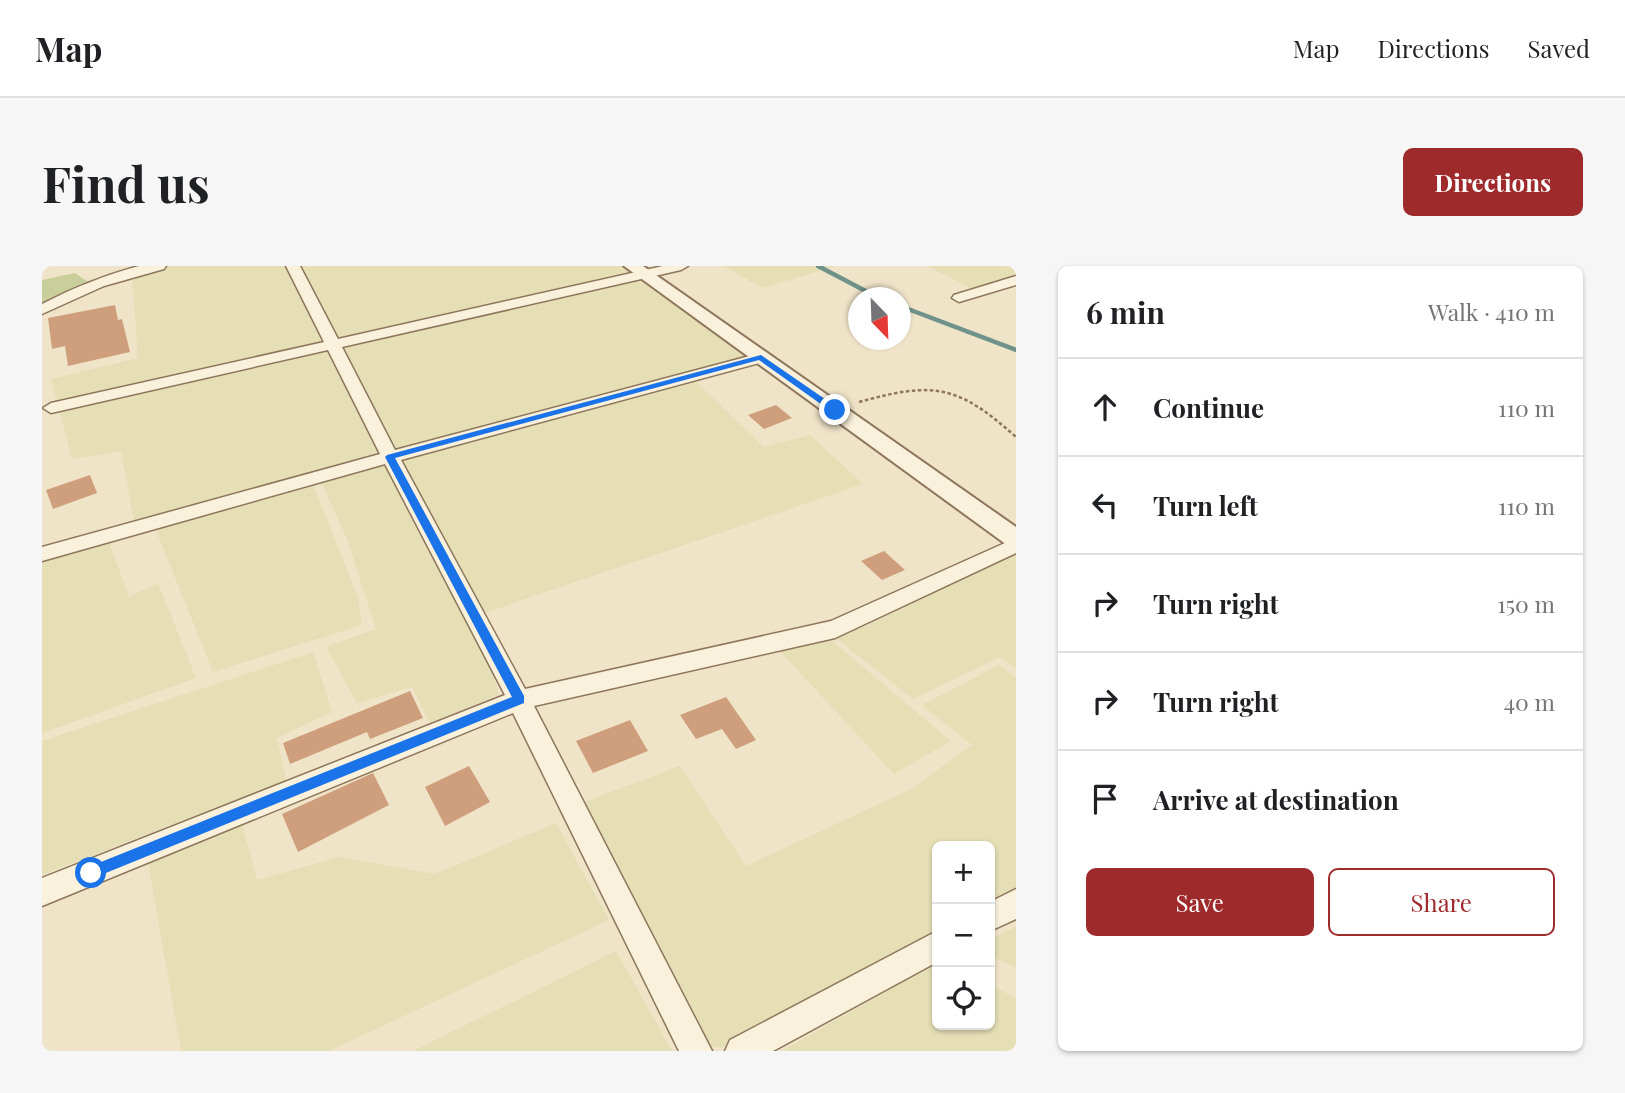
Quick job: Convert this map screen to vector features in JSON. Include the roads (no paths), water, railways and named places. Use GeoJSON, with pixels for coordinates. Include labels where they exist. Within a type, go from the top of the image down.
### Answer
{"type":"FeatureCollection","features":[{"type":"Feature","properties":{"kind":"street"},"geometry":{"type":"LineString","coordinates":[[42,310],[66,296],[159,266]]}},
{"type":"Feature","properties":{"kind":"street"},"geometry":{"type":"LineString","coordinates":[[293,266],[390,457],[519,700],[696,1051]]}},
{"type":"Feature","properties":{"kind":"street"},"geometry":{"type":"LineString","coordinates":[[51,408],[333,345],[638,271],[681,266]]}},
{"type":"Feature","properties":{"kind":"street"},"geometry":{"type":"LineString","coordinates":[[638,271],[1016,539]]}},
{"type":"Feature","properties":{"kind":"street"},"geometry":{"type":"LineString","coordinates":[[960,298],[1016,280]]}},
{"type":"Feature","properties":{"kind":"street"},"geometry":{"type":"LineString","coordinates":[[42,554],[761,358]]}},
{"type":"Feature","properties":{"kind":"street"},"geometry":{"type":"LineString","coordinates":[[42,892],[519,700],[835,629],[1016,545]]}},
{"type":"Feature","properties":{"kind":"street"},"geometry":{"type":"LineString","coordinates":[[995,915],[1016,903]]}},
{"type":"Feature","properties":{"kind":"street"},"geometry":{"type":"LineString","coordinates":[[741,1051],[932,949]]}},
{"type":"Feature","properties":{"kind":"waterway"},"geometry":{"type":"LineString","coordinates":[[818,266],[858,287]]}},
{"type":"Feature","properties":{"kind":"waterway"},"geometry":{"type":"LineString","coordinates":[[911,310],[1016,350]]}}]}
